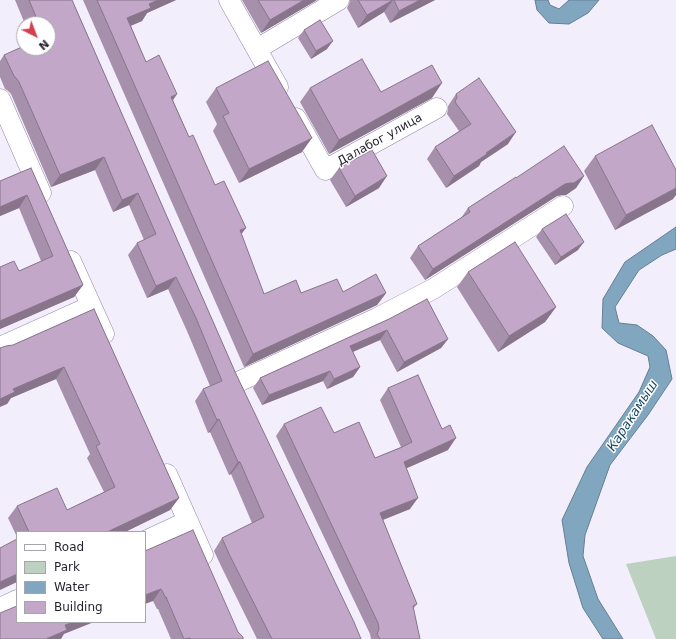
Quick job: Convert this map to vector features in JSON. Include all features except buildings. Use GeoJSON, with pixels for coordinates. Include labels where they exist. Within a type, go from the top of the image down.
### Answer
{"type":"FeatureCollection","features":[{"type":"Feature","properties":{"kind":"street","name":"Далабог улица"},"geometry":{"type":"LineString","coordinates":[[229,0],[325,170],[437,108]]}},
{"type":"Feature","properties":{"kind":"street"},"geometry":{"type":"LineString","coordinates":[[256,49],[339,0]]}},
{"type":"Feature","properties":{"kind":"street"},"geometry":{"type":"LineString","coordinates":[[0,99],[47,206]]}},
{"type":"Feature","properties":{"kind":"street"},"geometry":{"type":"LineString","coordinates":[[238,381],[377,318],[433,290],[563,206]]}},
{"type":"Feature","properties":{"kind":"street"},"geometry":{"type":"LineString","coordinates":[[63,242],[110,349]]}},
{"type":"Feature","properties":{"kind":"street"},"geometry":{"type":"LineString","coordinates":[[0,347],[91,306]]}},
{"type":"Feature","properties":{"kind":"street"},"geometry":{"type":"LineString","coordinates":[[159,456],[210,570]]}},
{"type":"Feature","properties":{"kind":"street"},"geometry":{"type":"LineString","coordinates":[[146,541],[188,521]]}},
{"type":"Feature","properties":{"kind":"street"},"geometry":{"type":"LineString","coordinates":[[0,608],[16,600]]}},
{"type":"Feature","properties":{"kind":"green space"},"geometry":{"type":"Polygon","coordinates":[[[676,556],[676,639],[656,639],[626,564],[676,556]]]}},
{"type":"Feature","properties":{"kind":"water"},"geometry":{"type":"Polygon","coordinates":[[[535,0],[548,0],[550,5],[559,9],[569,0],[599,0],[588,13],[569,24],[549,23],[537,10],[535,0]]]}},
{"type":"Feature","properties":{"kind":"water","name":"Каракамыш"},"geometry":{"type":"Polygon","coordinates":[[[676,227],[676,249],[662,255],[639,270],[615,307],[619,323],[637,325],[653,336],[666,350],[672,379],[648,415],[610,465],[585,535],[583,556],[598,599],[623,639],[603,639],[583,608],[569,563],[562,520],[587,467],[639,392],[650,367],[648,356],[618,343],[602,328],[603,299],[625,262],[676,227]]]}}]}
